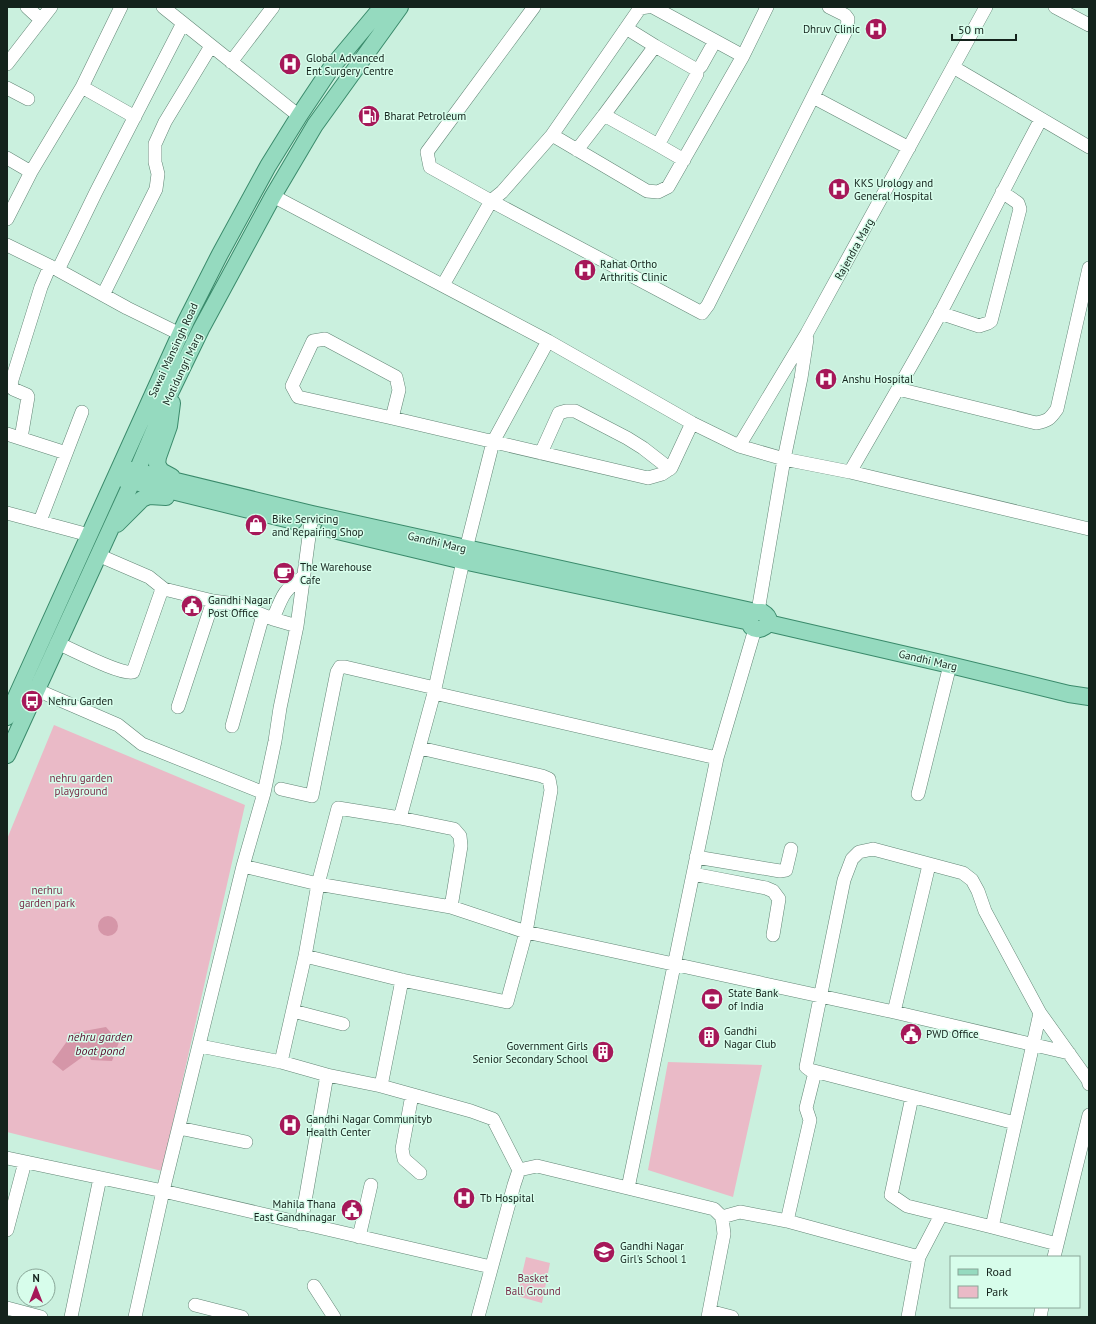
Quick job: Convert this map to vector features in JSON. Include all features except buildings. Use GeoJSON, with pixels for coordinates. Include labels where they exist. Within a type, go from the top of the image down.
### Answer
{"type":"FeatureCollection","features":[{"type":"Feature","properties":{"kind":"main road","name":"Sawai Mansingh Road"},"geometry":{"type":"LineString","coordinates":[[8,713],[180,334],[220,254],[268,166],[299,116],[332,68],[382,7]]}},
{"type":"Feature","properties":{"kind":"main road","name":"Motidungri Marg"},"geometry":{"type":"LineString","coordinates":[[7,755],[109,532],[171,391],[201,329],[273,196],[315,125],[400,7]]}},
{"type":"Feature","properties":{"kind":"main road"},"geometry":{"type":"LineString","coordinates":[[171,391],[172,407],[169,426],[157,464],[161,471],[181,482]]}},
{"type":"Feature","properties":{"kind":"main road"},"geometry":{"type":"LineString","coordinates":[[118,472],[214,502]]}},
{"type":"Feature","properties":{"kind":"main road"},"geometry":{"type":"LineString","coordinates":[[134,476],[181,482],[312,520]]}},
{"type":"Feature","properties":{"kind":"main road"},"geometry":{"type":"LineString","coordinates":[[109,532],[142,499],[149,496],[174,497],[214,502],[312,520]]}},
{"type":"Feature","properties":{"kind":"main road","name":"Gandhi Marg"},"geometry":{"type":"LineString","coordinates":[[312,520],[757,620],[1069,694],[1089,697]]}},
{"type":"Feature","properties":{"kind":"street"},"geometry":{"type":"LineString","coordinates":[[26,7],[41,20]]}},
{"type":"Feature","properties":{"kind":"street"},"geometry":{"type":"LineString","coordinates":[[7,64],[51,7]]}},
{"type":"Feature","properties":{"kind":"street"},"geometry":{"type":"LineString","coordinates":[[7,219],[31,172],[82,87],[121,7]]}},
{"type":"Feature","properties":{"kind":"street"},"geometry":{"type":"LineString","coordinates":[[164,7],[181,16],[211,46],[299,116]]}},
{"type":"Feature","properties":{"kind":"street"},"geometry":{"type":"LineString","coordinates":[[231,62],[273,7]]}},
{"type":"Feature","properties":{"kind":"street"},"geometry":{"type":"LineString","coordinates":[[534,7],[427,152],[430,167],[702,313],[708,305],[813,97],[848,24],[848,19],[845,15],[829,7]]}},
{"type":"Feature","properties":{"kind":"street"},"geometry":{"type":"LineString","coordinates":[[442,285],[491,201],[502,192],[552,134],[640,8],[647,7]]}},
{"type":"Feature","properties":{"kind":"street"},"geometry":{"type":"LineString","coordinates":[[653,7],[743,56]]}},
{"type":"Feature","properties":{"kind":"street"},"geometry":{"type":"LineString","coordinates":[[552,134],[647,191],[658,192],[668,187],[743,56],[767,7]]}},
{"type":"Feature","properties":{"kind":"street","name":"Rajendra Marg"},"geometry":{"type":"LineString","coordinates":[[739,446],[808,333],[986,7]]}},
{"type":"Feature","properties":{"kind":"street"},"geometry":{"type":"LineString","coordinates":[[1055,7],[1089,26]]}},
{"type":"Feature","properties":{"kind":"street"},"geometry":{"type":"LineString","coordinates":[[22,438],[28,397],[27,395],[13,389],[11,383],[41,287],[54,268],[135,117],[181,16]]}},
{"type":"Feature","properties":{"kind":"street"},"geometry":{"type":"LineString","coordinates":[[626,28],[697,70]]}},
{"type":"Feature","properties":{"kind":"street"},"geometry":{"type":"LineString","coordinates":[[658,145],[697,74],[697,70],[716,41]]}},
{"type":"Feature","properties":{"kind":"street"},"geometry":{"type":"LineString","coordinates":[[104,295],[156,189],[158,174],[155,162],[155,144],[165,122],[211,46]]}},
{"type":"Feature","properties":{"kind":"street"},"geometry":{"type":"LineString","coordinates":[[577,150],[655,46]]}},
{"type":"Feature","properties":{"kind":"street"},"geometry":{"type":"LineString","coordinates":[[953,67],[1089,147]]}},
{"type":"Feature","properties":{"kind":"street"},"geometry":{"type":"LineString","coordinates":[[82,87],[135,117]]}},
{"type":"Feature","properties":{"kind":"street"},"geometry":{"type":"LineString","coordinates":[[7,88],[28,99]]}},
{"type":"Feature","properties":{"kind":"street"},"geometry":{"type":"LineString","coordinates":[[813,97],[909,148]]}},
{"type":"Feature","properties":{"kind":"street"},"geometry":{"type":"LineString","coordinates":[[604,114],[684,160]]}},
{"type":"Feature","properties":{"kind":"street"},"geometry":{"type":"LineString","coordinates":[[850,472],[940,313],[1041,119]]}},
{"type":"Feature","properties":{"kind":"street"},"geometry":{"type":"LineString","coordinates":[[7,158],[31,172]]}},
{"type":"Feature","properties":{"kind":"street"},"geometry":{"type":"LineString","coordinates":[[940,313],[980,326],[988,324],[991,321],[1020,209],[1018,203],[1002,192]]}},
{"type":"Feature","properties":{"kind":"street"},"geometry":{"type":"LineString","coordinates":[[273,196],[548,341],[692,423],[739,446],[784,459],[850,472],[1089,529]]}},
{"type":"Feature","properties":{"kind":"street"},"geometry":{"type":"LineString","coordinates":[[7,245],[180,334]]}},
{"type":"Feature","properties":{"kind":"street"},"geometry":{"type":"LineString","coordinates":[[898,389],[1036,423],[1051,418],[1057,409],[1089,268]]}},
{"type":"Feature","properties":{"kind":"street"},"geometry":{"type":"LineString","coordinates":[[628,1188],[717,758],[757,620],[784,459],[801,378],[808,333]]}},
{"type":"Feature","properties":{"kind":"street"},"geometry":{"type":"LineString","coordinates":[[392,418],[399,390],[396,377],[325,339],[313,341],[292,386],[298,397],[648,478],[662,474],[670,469],[692,423]]}},
{"type":"Feature","properties":{"kind":"street"},"geometry":{"type":"LineString","coordinates":[[400,818],[420,748],[493,442],[548,341]]}},
{"type":"Feature","properties":{"kind":"street"},"geometry":{"type":"LineString","coordinates":[[541,453],[559,413],[575,411],[627,438],[643,448],[670,469]]}},
{"type":"Feature","properties":{"kind":"street"},"geometry":{"type":"LineString","coordinates":[[40,521],[82,412]]}},
{"type":"Feature","properties":{"kind":"street"},"geometry":{"type":"LineString","coordinates":[[7,434],[66,453]]}},
{"type":"Feature","properties":{"kind":"street"},"geometry":{"type":"LineString","coordinates":[[7,513],[89,534]]}},
{"type":"Feature","properties":{"kind":"street"},"geometry":{"type":"LineString","coordinates":[[135,1317],[163,1191],[200,1046],[243,866],[264,793],[297,626],[312,520]]}},
{"type":"Feature","properties":{"kind":"street"},"geometry":{"type":"LineString","coordinates":[[98,555],[149,577],[164,589],[213,601],[235,604],[268,617],[297,626]]}},
{"type":"Feature","properties":{"kind":"street"},"geometry":{"type":"LineString","coordinates":[[232,726],[268,617],[283,593],[292,584],[303,577]]}},
{"type":"Feature","properties":{"kind":"street"},"geometry":{"type":"LineString","coordinates":[[58,643],[115,669],[130,673],[133,672],[161,592],[164,589]]}},
{"type":"Feature","properties":{"kind":"street"},"geometry":{"type":"LineString","coordinates":[[178,707],[213,601]]}},
{"type":"Feature","properties":{"kind":"street"},"geometry":{"type":"LineString","coordinates":[[918,794],[950,665]]}},
{"type":"Feature","properties":{"kind":"street"},"geometry":{"type":"LineString","coordinates":[[281,790],[312,796],[340,667],[717,758]]}},
{"type":"Feature","properties":{"kind":"street"},"geometry":{"type":"LineString","coordinates":[[37,690],[118,726],[142,744],[264,793]]}},
{"type":"Feature","properties":{"kind":"street"},"geometry":{"type":"LineString","coordinates":[[305,956],[402,980],[507,1002],[526,932],[551,790],[549,779],[542,776],[420,748]]}},
{"type":"Feature","properties":{"kind":"street"},"geometry":{"type":"LineString","coordinates":[[281,1062],[305,956],[318,884],[338,808],[400,818],[454,829],[460,836],[461,846],[451,907]]}},
{"type":"Feature","properties":{"kind":"street"},"geometry":{"type":"LineString","coordinates":[[696,857],[780,871],[786,870],[791,849]]}},
{"type":"Feature","properties":{"kind":"street"},"geometry":{"type":"LineString","coordinates":[[1015,1122],[815,1072],[806,1067],[844,880],[852,859],[859,852],[873,849],[963,873],[972,880],[978,891],[985,911],[1040,1013],[1088,1080],[1089,1084]]}},
{"type":"Feature","properties":{"kind":"street"},"geometry":{"type":"LineString","coordinates":[[894,1012],[929,865]]}},
{"type":"Feature","properties":{"kind":"street"},"geometry":{"type":"LineString","coordinates":[[243,866],[318,884],[451,907],[526,932],[674,965],[820,995],[1069,1053]]}},
{"type":"Feature","properties":{"kind":"street"},"geometry":{"type":"LineString","coordinates":[[693,874],[766,888],[773,891],[779,899],[773,935]]}},
{"type":"Feature","properties":{"kind":"street"},"geometry":{"type":"LineString","coordinates":[[380,1086],[402,980]]}},
{"type":"Feature","properties":{"kind":"street"},"geometry":{"type":"LineString","coordinates":[[293,1011],[343,1024]]}},
{"type":"Feature","properties":{"kind":"street"},"geometry":{"type":"LineString","coordinates":[[992,1227],[1040,1013]]}},
{"type":"Feature","properties":{"kind":"street"},"geometry":{"type":"LineString","coordinates":[[200,1046],[281,1062],[327,1075],[380,1086],[471,1111],[493,1119],[519,1170],[478,1317]]}},
{"type":"Feature","properties":{"kind":"street"},"geometry":{"type":"LineString","coordinates":[[787,1221],[810,1120],[806,1108],[815,1072]]}},
{"type":"Feature","properties":{"kind":"street"},"geometry":{"type":"LineString","coordinates":[[301,1224],[327,1075]]}},
{"type":"Feature","properties":{"kind":"street"},"geometry":{"type":"LineString","coordinates":[[412,1095],[402,1149],[404,1159],[420,1173]]}},
{"type":"Feature","properties":{"kind":"street"},"geometry":{"type":"LineString","coordinates":[[912,1097],[890,1196],[907,1206],[1057,1244]]}},
{"type":"Feature","properties":{"kind":"street"},"geometry":{"type":"LineString","coordinates":[[1054,1256],[1089,1115]]}},
{"type":"Feature","properties":{"kind":"street"},"geometry":{"type":"LineString","coordinates":[[179,1128],[246,1142]]}},
{"type":"Feature","properties":{"kind":"street"},"geometry":{"type":"LineString","coordinates":[[7,1158],[163,1191],[491,1267]]}},
{"type":"Feature","properties":{"kind":"street"},"geometry":{"type":"LineString","coordinates":[[7,1230],[25,1162]]}},
{"type":"Feature","properties":{"kind":"street"},"geometry":{"type":"LineString","coordinates":[[519,1170],[537,1166],[714,1209],[722,1217],[724,1234],[709,1314],[732,1317]]}},
{"type":"Feature","properties":{"kind":"street"},"geometry":{"type":"LineString","coordinates":[[71,1317],[100,1178]]}},
{"type":"Feature","properties":{"kind":"street"},"geometry":{"type":"LineString","coordinates":[[360,1237],[371,1185]]}},
{"type":"Feature","properties":{"kind":"street"},"geometry":{"type":"LineString","coordinates":[[722,1217],[740,1212],[787,1221],[919,1257]]}},
{"type":"Feature","properties":{"kind":"street"},"geometry":{"type":"LineString","coordinates":[[908,1317],[919,1257],[941,1215]]}},
{"type":"Feature","properties":{"kind":"street"},"geometry":{"type":"LineString","coordinates":[[314,1286],[334,1317]]}},
{"type":"Feature","properties":{"kind":"street"},"geometry":{"type":"LineString","coordinates":[[195,1305],[242,1317]]}},
{"type":"Feature","properties":{"kind":"street"},"geometry":{"type":"LineString","coordinates":[[7,1308],[40,1317]]}},
{"type":"Feature","properties":{"kind":"green space"},"geometry":{"type":"Polygon","coordinates":[[[54,725],[245,805],[162,1171],[7,1132],[7,839],[54,725]]]}},
{"type":"Feature","properties":{"kind":"green space"},"geometry":{"type":"Polygon","coordinates":[[[668,1062],[762,1065],[733,1197],[648,1170],[668,1062]]]}},
{"type":"Feature","properties":{"kind":"green space","name":"Basket Ball Ground"},"geometry":{"type":"Polygon","coordinates":[[[526,1257],[550,1263],[542,1303],[517,1296],[526,1257]]]}},
{"type":"Feature","properties":{"kind":"water"},"geometry":{"type":"Polygon","coordinates":[[[108,916],[115,919],[118,926],[115,933],[108,936],[101,933],[98,926],[101,919],[108,916]]]}},
{"type":"Feature","properties":{"kind":"water","name":"nehru garden boat pond"},"geometry":{"type":"Polygon","coordinates":[[[106,1027],[119,1042],[112,1061],[91,1060],[88,1053],[63,1071],[52,1062],[73,1033],[106,1027]]]}},
{"type":"Feature","properties":{"kind":"place","name":"Dhruv Clinic"},"geometry":{"type":"Point","coordinates":[876,29]}},
{"type":"Feature","properties":{"kind":"place","name":"Global Advanced Ent Surgery Centre"},"geometry":{"type":"Point","coordinates":[290,64]}},
{"type":"Feature","properties":{"kind":"place","name":"Bharat Petroleum"},"geometry":{"type":"Point","coordinates":[369,116]}},
{"type":"Feature","properties":{"kind":"place","name":"KKS Urology and General Hospital"},"geometry":{"type":"Point","coordinates":[839,189]}},
{"type":"Feature","properties":{"kind":"place","name":"Rahat Ortho Arthritis Clinic"},"geometry":{"type":"Point","coordinates":[585,270]}},
{"type":"Feature","properties":{"kind":"place","name":"Anshu Hospital"},"geometry":{"type":"Point","coordinates":[826,379]}},
{"type":"Feature","properties":{"kind":"place","name":"Bike Servicing and Repairing Shop"},"geometry":{"type":"Point","coordinates":[256,525]}},
{"type":"Feature","properties":{"kind":"place","name":"The Warehouse Cafe"},"geometry":{"type":"Point","coordinates":[284,573]}},
{"type":"Feature","properties":{"kind":"place","name":"Gandhi Nagar Post Office"},"geometry":{"type":"Point","coordinates":[192,606]}},
{"type":"Feature","properties":{"kind":"place","name":"Nehru Garden"},"geometry":{"type":"Point","coordinates":[32,701]}},
{"type":"Feature","properties":{"kind":"place","name":"State Bank of India"},"geometry":{"type":"Point","coordinates":[712,999]}},
{"type":"Feature","properties":{"kind":"place","name":"PWD Office"},"geometry":{"type":"Point","coordinates":[911,1034]}},
{"type":"Feature","properties":{"kind":"place","name":"Gandhi Nagar Club"},"geometry":{"type":"Point","coordinates":[709,1037]}},
{"type":"Feature","properties":{"kind":"place","name":"Government Girls Senior Secondary School"},"geometry":{"type":"Point","coordinates":[603,1052]}},
{"type":"Feature","properties":{"kind":"place","name":"Gandhi Nagar Communityb Health Center"},"geometry":{"type":"Point","coordinates":[290,1125]}},
{"type":"Feature","properties":{"kind":"place","name":"Tb Hospital"},"geometry":{"type":"Point","coordinates":[464,1198]}},
{"type":"Feature","properties":{"kind":"place","name":"Mahila Thana East Gandhinagar"},"geometry":{"type":"Point","coordinates":[352,1210]}},
{"type":"Feature","properties":{"kind":"place","name":"Gandhi Nagar Girl's School 1"},"geometry":{"type":"Point","coordinates":[604,1252]}},
{"type":"Feature","properties":{"kind":"park label","name":"nehru garden playground"},"geometry":{"type":"Point","coordinates":[81,784]}},
{"type":"Feature","properties":{"kind":"park label","name":"nerhru garden park"},"geometry":{"type":"Point","coordinates":[47,896]}}]}
